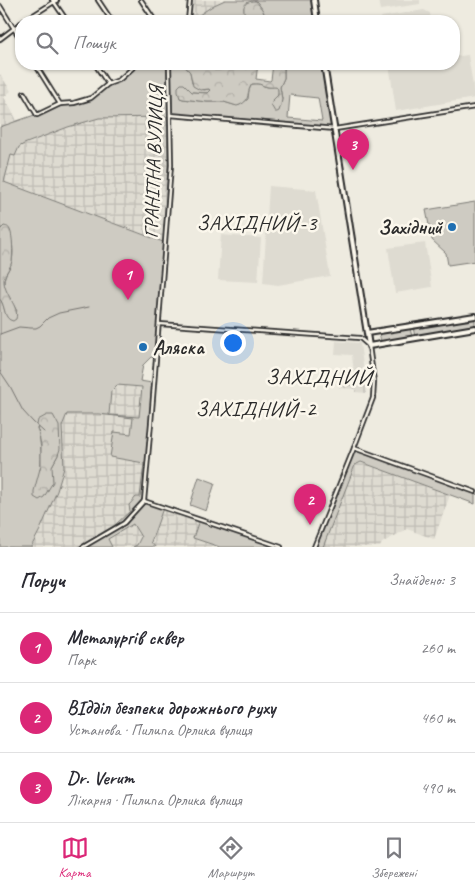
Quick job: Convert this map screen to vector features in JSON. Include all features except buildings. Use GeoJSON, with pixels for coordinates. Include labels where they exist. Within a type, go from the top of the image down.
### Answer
{"type":"FeatureCollection","features":[{"type":"Feature","properties":{"kind":"street"},"geometry":{"type":"LineString","coordinates":[[98,0],[108,15]]}},
{"type":"Feature","properties":{"kind":"street"},"geometry":{"type":"LineString","coordinates":[[141,0],[151,15]]}},
{"type":"Feature","properties":{"kind":"street"},"geometry":{"type":"LineString","coordinates":[[314,0],[316,15]]}},
{"type":"Feature","properties":{"kind":"street"},"geometry":{"type":"LineString","coordinates":[[33,15],[54,1],[63,15]]}},
{"type":"Feature","properties":{"kind":"street"},"geometry":{"type":"LineString","coordinates":[[188,15],[189,1]]}},
{"type":"Feature","properties":{"kind":"street"},"geometry":{"type":"LineString","coordinates":[[0,6],[14,28],[0,39]]}},
{"type":"Feature","properties":{"kind":"street"},"geometry":{"type":"LineString","coordinates":[[39,70],[60,104]]}},
{"type":"Feature","properties":{"kind":"street"},"geometry":{"type":"LineString","coordinates":[[99,70],[108,84]]}},
{"type":"Feature","properties":{"kind":"street"},"geometry":{"type":"LineString","coordinates":[[24,93],[37,115],[60,104],[86,100],[108,84],[119,80],[130,70]]}},
{"type":"Feature","properties":{"kind":"street","name":"ГРАНІТНА ВУЛИЦЯ"},"geometry":{"type":"LineString","coordinates":[[144,501],[171,165],[169,70]]}},
{"type":"Feature","properties":{"kind":"street"},"geometry":{"type":"LineString","coordinates":[[314,547],[374,395],[368,333],[325,70]]}},
{"type":"Feature","properties":{"kind":"street"},"geometry":{"type":"LineString","coordinates":[[170,115],[335,129],[475,107]]}},
{"type":"Feature","properties":{"kind":"street"},"geometry":{"type":"LineString","coordinates":[[369,346],[475,316]]}},
{"type":"Feature","properties":{"kind":"street"},"geometry":{"type":"LineString","coordinates":[[158,324],[360,338],[368,333],[475,328]]}},
{"type":"Feature","properties":{"kind":"street"},"geometry":{"type":"LineString","coordinates":[[360,338],[369,346]]}},
{"type":"Feature","properties":{"kind":"street"},"geometry":{"type":"LineString","coordinates":[[354,448],[475,492]]}},
{"type":"Feature","properties":{"kind":"street"},"geometry":{"type":"LineString","coordinates":[[82,547],[124,523],[144,501],[281,547]]}},
{"type":"Feature","properties":{"kind":"shaded area"},"geometry":{"type":"Polygon","coordinates":[[[192,0],[225,0],[199,15],[191,15],[192,0]]]}},
{"type":"Feature","properties":{"kind":"shaded area"},"geometry":{"type":"Polygon","coordinates":[[[378,0],[420,0],[420,4],[380,10],[378,0]]]}},
{"type":"Feature","properties":{"kind":"shaded area"},"geometry":{"type":"Polygon","coordinates":[[[424,10],[430,15],[393,15],[424,10]]]}},
{"type":"Feature","properties":{"kind":"shaded area"},"geometry":{"type":"Polygon","coordinates":[[[468,55],[475,98],[396,111],[390,70],[460,70],[460,56],[468,55]]]}},
{"type":"Feature","properties":{"kind":"shaded area"},"geometry":{"type":"Polygon","coordinates":[[[0,74],[11,91],[4,97],[18,122],[0,127],[0,74]]]}},
{"type":"Feature","properties":{"kind":"shaded area"},"geometry":{"type":"Polygon","coordinates":[[[167,117],[168,165],[163,242],[4,182],[11,155],[15,156],[19,147],[24,144],[68,127],[99,118],[167,117]]]}},
{"type":"Feature","properties":{"kind":"shaded area"},"geometry":{"type":"Polygon","coordinates":[[[269,186],[316,190],[330,276],[278,285],[263,283],[269,186]]]}},
{"type":"Feature","properties":{"kind":"shaded area"},"geometry":{"type":"Polygon","coordinates":[[[221,235],[261,238],[258,282],[218,280],[221,235]]]}},
{"type":"Feature","properties":{"kind":"shaded area"},"geometry":{"type":"Polygon","coordinates":[[[425,243],[432,287],[395,293],[388,248],[425,243]]]}},
{"type":"Feature","properties":{"kind":"shaded area"},"geometry":{"type":"Polygon","coordinates":[[[336,341],[360,343],[364,372],[354,374],[352,355],[335,354],[336,341]]]}},
{"type":"Feature","properties":{"kind":"shaded area"},"geometry":{"type":"Polygon","coordinates":[[[364,372],[367,393],[355,392],[355,389],[339,388],[339,377],[348,378],[350,374],[364,372]]]}},
{"type":"Feature","properties":{"kind":"shaded area"},"geometry":{"type":"Polygon","coordinates":[[[117,385],[142,387],[140,417],[112,415],[134,418],[131,434],[144,463],[140,497],[130,511],[115,525],[78,547],[31,547],[57,491],[64,468],[62,426],[67,414],[109,415],[111,391],[117,385]]]}},
{"type":"Feature","properties":{"kind":"shaded area"},"geometry":{"type":"Polygon","coordinates":[[[361,462],[450,495],[434,539],[407,529],[382,543],[380,547],[323,547],[355,464],[361,462]]]}},
{"type":"Feature","properties":{"kind":"shaded area"},"geometry":{"type":"Polygon","coordinates":[[[163,508],[199,520],[193,538],[220,547],[155,547],[151,542],[163,508]]]}},
{"type":"Feature","properties":{"kind":"shaded area"},"geometry":{"type":"Polygon","coordinates":[[[133,524],[141,537],[137,545],[133,547],[112,547],[107,539],[133,524]]]}},
{"type":"Feature","properties":{"kind":"green space"},"geometry":{"type":"Polygon","coordinates":[[[225,0],[312,0],[314,15],[264,15],[256,1],[252,1],[244,7],[245,15],[199,15],[225,0]]]}},
{"type":"Feature","properties":{"kind":"green space"},"geometry":{"type":"Polygon","coordinates":[[[256,1],[264,15],[245,15],[244,7],[248,2],[256,1]]]}},
{"type":"Feature","properties":{"kind":"green space"},"geometry":{"type":"Polygon","coordinates":[[[130,70],[169,70],[171,165],[144,501],[163,508],[151,542],[155,547],[133,547],[137,545],[141,537],[133,524],[108,539],[112,547],[78,547],[115,525],[130,511],[129,505],[136,497],[140,497],[144,463],[110,457],[114,432],[131,434],[133,418],[99,414],[67,414],[62,426],[64,468],[57,491],[40,530],[31,547],[0,547],[0,299],[10,320],[17,311],[4,286],[13,251],[9,229],[1,228],[0,230],[0,127],[46,111],[60,104],[74,103],[90,98],[108,84],[119,80],[130,70]],[[167,117],[99,118],[68,127],[24,144],[19,147],[15,156],[11,155],[4,182],[163,242],[168,165],[167,117]],[[151,357],[143,365],[140,381],[152,383],[154,358],[151,357]],[[117,385],[111,391],[109,415],[139,417],[142,387],[117,385]],[[37,428],[41,452],[39,477],[52,466],[58,455],[37,428]]]}},
{"type":"Feature","properties":{"kind":"green space"},"geometry":{"type":"Polygon","coordinates":[[[171,70],[188,70],[192,82],[204,90],[210,90],[207,93],[192,92],[184,84],[180,98],[183,99],[240,105],[248,99],[252,84],[258,84],[277,88],[278,95],[273,100],[281,105],[280,87],[284,78],[284,70],[323,70],[333,128],[172,114],[171,70]],[[290,95],[288,118],[322,121],[318,98],[290,95]]]}},
{"type":"Feature","properties":{"kind":"green space"},"geometry":{"type":"Polygon","coordinates":[[[188,70],[257,70],[256,79],[270,81],[272,70],[284,70],[284,78],[280,87],[282,99],[279,111],[275,112],[271,105],[278,95],[277,88],[258,84],[252,84],[245,102],[237,106],[224,102],[207,102],[180,98],[178,87],[181,84],[184,84],[192,92],[207,93],[210,90],[200,90],[193,86],[188,70]]]}},
{"type":"Feature","properties":{"kind":"green space","name":"Західний"},"geometry":{"type":"Polygon","coordinates":[[[475,202],[475,261],[448,265],[446,253],[432,240],[426,210],[475,202]]]}},
{"type":"Feature","properties":{"kind":"green space"},"geometry":{"type":"Polygon","coordinates":[[[4,226],[11,233],[13,250],[12,261],[4,279],[4,284],[16,309],[16,319],[13,321],[6,315],[0,299],[0,230],[4,226]]]}},
{"type":"Feature","properties":{"kind":"green space"},"geometry":{"type":"Polygon","coordinates":[[[475,317],[475,327],[415,337],[413,327],[475,317]]]}},
{"type":"Feature","properties":{"kind":"green space"},"geometry":{"type":"Polygon","coordinates":[[[410,328],[412,337],[381,342],[379,333],[410,328]]]}},
{"type":"Feature","properties":{"kind":"green space"},"geometry":{"type":"Polygon","coordinates":[[[47,415],[53,415],[59,426],[60,449],[52,466],[53,482],[44,497],[39,500],[34,497],[41,465],[41,445],[37,425],[38,420],[47,415]]]}},
{"type":"Feature","properties":{"kind":"green space"},"geometry":{"type":"Polygon","coordinates":[[[355,450],[475,493],[475,504],[361,462],[355,465],[323,547],[315,547],[355,450]]]}},
{"type":"Feature","properties":{"kind":"green space"},"geometry":{"type":"Polygon","coordinates":[[[199,477],[215,483],[206,511],[190,505],[199,477]]]}},
{"type":"Feature","properties":{"kind":"green space"},"geometry":{"type":"Polygon","coordinates":[[[199,520],[277,547],[220,547],[193,538],[199,520]]]}},
{"type":"Feature","properties":{"kind":"waterway"},"geometry":{"type":"LineString","coordinates":[[0,334],[19,327],[36,328],[48,318],[59,313],[89,307]]}},
{"type":"Feature","properties":{"kind":"waterway"},"geometry":{"type":"LineString","coordinates":[[0,371],[23,411],[44,432]]}},
{"type":"Feature","properties":{"kind":"place","name":"Dr. Verum"},"geometry":{"type":"Point","coordinates":[353,170]}},
{"type":"Feature","properties":{"kind":"place","name":"Західний"},"geometry":{"type":"Point","coordinates":[452,227]}},
{"type":"Feature","properties":{"kind":"place","name":"Металургів сквер"},"geometry":{"type":"Point","coordinates":[128,300]}},
{"type":"Feature","properties":{"kind":"place","name":"Аляска"},"geometry":{"type":"Point","coordinates":[143,347]}},
{"type":"Feature","properties":{"kind":"place","name":"ВІдділ безпеки дорожнього руху"},"geometry":{"type":"Point","coordinates":[310,525]}},
{"type":"Feature","properties":{"kind":"district","name":"ЗАХІДНИЙ-3"},"geometry":{"type":"Point","coordinates":[257,223]}},
{"type":"Feature","properties":{"kind":"district","name":"ЗАХІДНИЙ"},"geometry":{"type":"Point","coordinates":[319,376]}},
{"type":"Feature","properties":{"kind":"district","name":"ЗАХІДНИЙ-2"},"geometry":{"type":"Point","coordinates":[256,409]}}]}
